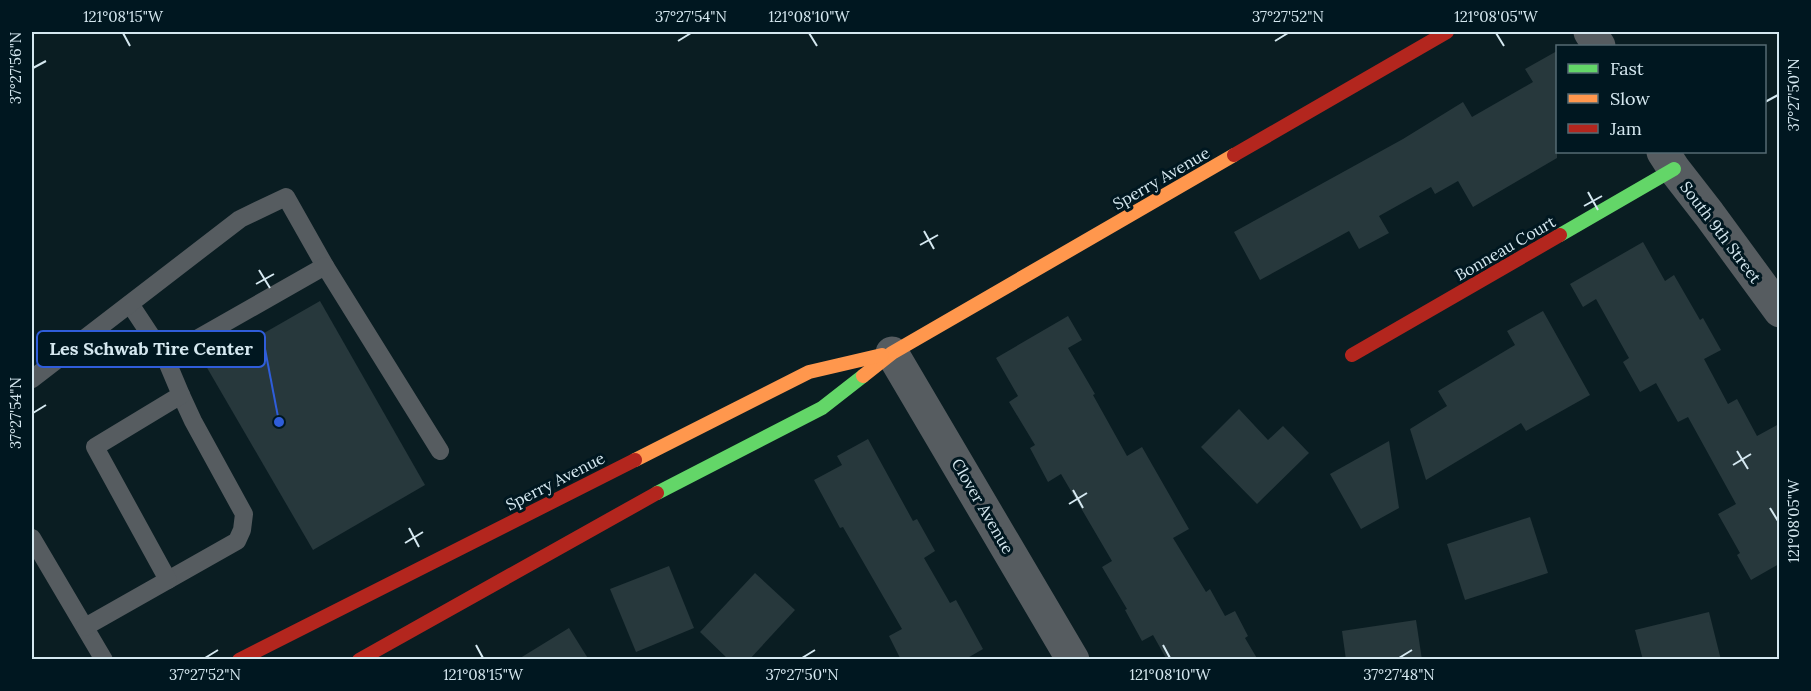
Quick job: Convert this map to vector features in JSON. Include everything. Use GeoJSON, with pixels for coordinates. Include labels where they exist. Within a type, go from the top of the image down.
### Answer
{"type":"FeatureCollection","features":[{"type":"Feature","properties":{"kind":"main road","name":"Sperry Avenue"},"geometry":{"type":"LineString","coordinates":[[359,660],[690,476],[822,408],[892,353],[1447,32]]}},
{"type":"Feature","properties":{"kind":"main road","name":"Bonneau Court"},"geometry":{"type":"LineString","coordinates":[[1352,355],[1668,160]]}},
{"type":"Feature","properties":{"kind":"main road","name":"Sperry Avenue"},"geometry":{"type":"LineString","coordinates":[[239,660],[809,372],[892,353]]}},
{"type":"Feature","properties":{"kind":"street"},"geometry":{"type":"LineString","coordinates":[[1590,32],[1598,45]]}},
{"type":"Feature","properties":{"kind":"street","name":"South 9th Street"},"geometry":{"type":"LineString","coordinates":[[1668,160],[1779,311]]}},
{"type":"Feature","properties":{"kind":"street","name":"Clover Avenue"},"geometry":{"type":"LineString","coordinates":[[892,353],[1073,660]]}},
{"type":"Feature","properties":{"kind":"lane"},"geometry":{"type":"LineString","coordinates":[[32,379],[240,219],[286,197],[325,266],[440,451]]}},
{"type":"Feature","properties":{"kind":"lane"},"geometry":{"type":"LineString","coordinates":[[165,357],[325,266]]}},
{"type":"Feature","properties":{"kind":"lane"},"geometry":{"type":"LineString","coordinates":[[85,627],[237,541],[242,530],[244,513],[193,421],[165,357],[129,304]]}},
{"type":"Feature","properties":{"kind":"lane"},"geometry":{"type":"LineString","coordinates":[[168,580],[95,447],[181,395]]}},
{"type":"Feature","properties":{"kind":"lane"},"geometry":{"type":"LineString","coordinates":[[32,538],[104,660]]}},
{"type":"Feature","properties":{"kind":"building"},"geometry":{"type":"Polygon","coordinates":[[[1556,52],[1557,158],[1473,207],[1458,181],[1435,194],[1431,187],[1379,216],[1389,233],[1359,249],[1349,231],[1260,280],[1234,232],[1403,139],[1463,102],[1472,117],[1533,82],[1525,69],[1556,52]]]}},
{"type":"Feature","properties":{"kind":"building"},"geometry":{"type":"Polygon","coordinates":[[[1643,242],[1665,281],[1674,275],[1700,320],[1703,318],[1721,350],[1704,359],[1728,404],[1737,399],[1757,436],[1779,424],[1779,564],[1751,580],[1737,555],[1740,553],[1718,514],[1736,504],[1688,417],[1678,422],[1656,383],[1640,392],[1623,362],[1629,358],[1596,299],[1583,307],[1570,284],[1643,242]]]}},
{"type":"Feature","properties":{"kind":"building"},"geometry":{"type":"Polygon","coordinates":[[[320,301],[425,485],[313,550],[206,366],[320,301]]]}},
{"type":"Feature","properties":{"kind":"building"},"geometry":{"type":"Polygon","coordinates":[[[1543,311],[1590,395],[1526,431],[1521,423],[1426,480],[1410,429],[1447,406],[1438,391],[1515,345],[1507,331],[1543,311]]]}},
{"type":"Feature","properties":{"kind":"building"},"geometry":{"type":"Polygon","coordinates":[[[1068,316],[1082,340],[1068,348],[1095,394],[1093,395],[1127,456],[1142,447],[1189,529],[1173,538],[1206,592],[1210,589],[1225,616],[1235,611],[1248,636],[1245,638],[1258,660],[1167,660],[1153,635],[1142,641],[1125,610],[1127,609],[1102,567],[1112,561],[1061,474],[1048,482],[1030,448],[1035,445],[1009,402],[1018,396],[996,358],[1068,316]]]}},
{"type":"Feature","properties":{"kind":"building"},"geometry":{"type":"Polygon","coordinates":[[[1239,409],[1268,440],[1283,426],[1309,453],[1257,504],[1201,447],[1239,409]]]}},
{"type":"Feature","properties":{"kind":"building"},"geometry":{"type":"Polygon","coordinates":[[[868,439],[913,521],[917,519],[935,551],[924,558],[950,603],[956,600],[983,649],[964,660],[901,660],[889,636],[902,629],[843,527],[840,528],[814,480],[842,465],[837,456],[868,439]]]}},
{"type":"Feature","properties":{"kind":"building"},"geometry":{"type":"Polygon","coordinates":[[[1389,441],[1399,508],[1361,529],[1330,474],[1389,441]]]}},
{"type":"Feature","properties":{"kind":"building"},"geometry":{"type":"Polygon","coordinates":[[[1530,517],[1548,573],[1465,600],[1447,544],[1530,517]]]}},
{"type":"Feature","properties":{"kind":"building"},"geometry":{"type":"Polygon","coordinates":[[[669,566],[694,628],[636,652],[610,589],[669,566]]]}},
{"type":"Feature","properties":{"kind":"building"},"geometry":{"type":"Polygon","coordinates":[[[755,573],[795,610],[749,660],[729,660],[700,632],[755,573]]]}},
{"type":"Feature","properties":{"kind":"building"},"geometry":{"type":"Polygon","coordinates":[[[1709,612],[1721,660],[1643,660],[1635,630],[1709,612]]]}},
{"type":"Feature","properties":{"kind":"building"},"geometry":{"type":"Polygon","coordinates":[[[1416,620],[1422,660],[1346,660],[1342,631],[1416,620]]]}},
{"type":"Feature","properties":{"kind":"building"},"geometry":{"type":"Polygon","coordinates":[[[569,628],[589,660],[517,660],[569,628]]]}},
{"type":"Feature","properties":{"kind":"traffic: fast"},"geometry":{"type":"LineString","coordinates":[[1560,235],[1674,169]]}},
{"type":"Feature","properties":{"kind":"traffic: fast"},"geometry":{"type":"LineString","coordinates":[[657,493],[822,408],[863,376]]}},
{"type":"Feature","properties":{"kind":"traffic: slow"},"geometry":{"type":"LineString","coordinates":[[863,376],[892,353],[1234,155]]}},
{"type":"Feature","properties":{"kind":"traffic: slow"},"geometry":{"type":"LineString","coordinates":[[635,460],[809,372],[882,355]]}},
{"type":"Feature","properties":{"kind":"traffic: jam"},"geometry":{"type":"LineString","coordinates":[[1234,155],[1447,32]]}},
{"type":"Feature","properties":{"kind":"traffic: jam"},"geometry":{"type":"LineString","coordinates":[[1352,355],[1560,235]]}},
{"type":"Feature","properties":{"kind":"traffic: jam"},"geometry":{"type":"LineString","coordinates":[[239,660],[635,460]]}},
{"type":"Feature","properties":{"kind":"traffic: jam"},"geometry":{"type":"LineString","coordinates":[[359,660],[657,493]]}},
{"type":"Feature","properties":{"kind":"place","name":"Les Schwab Tire Center"},"geometry":{"type":"Point","coordinates":[279,422]}}]}
